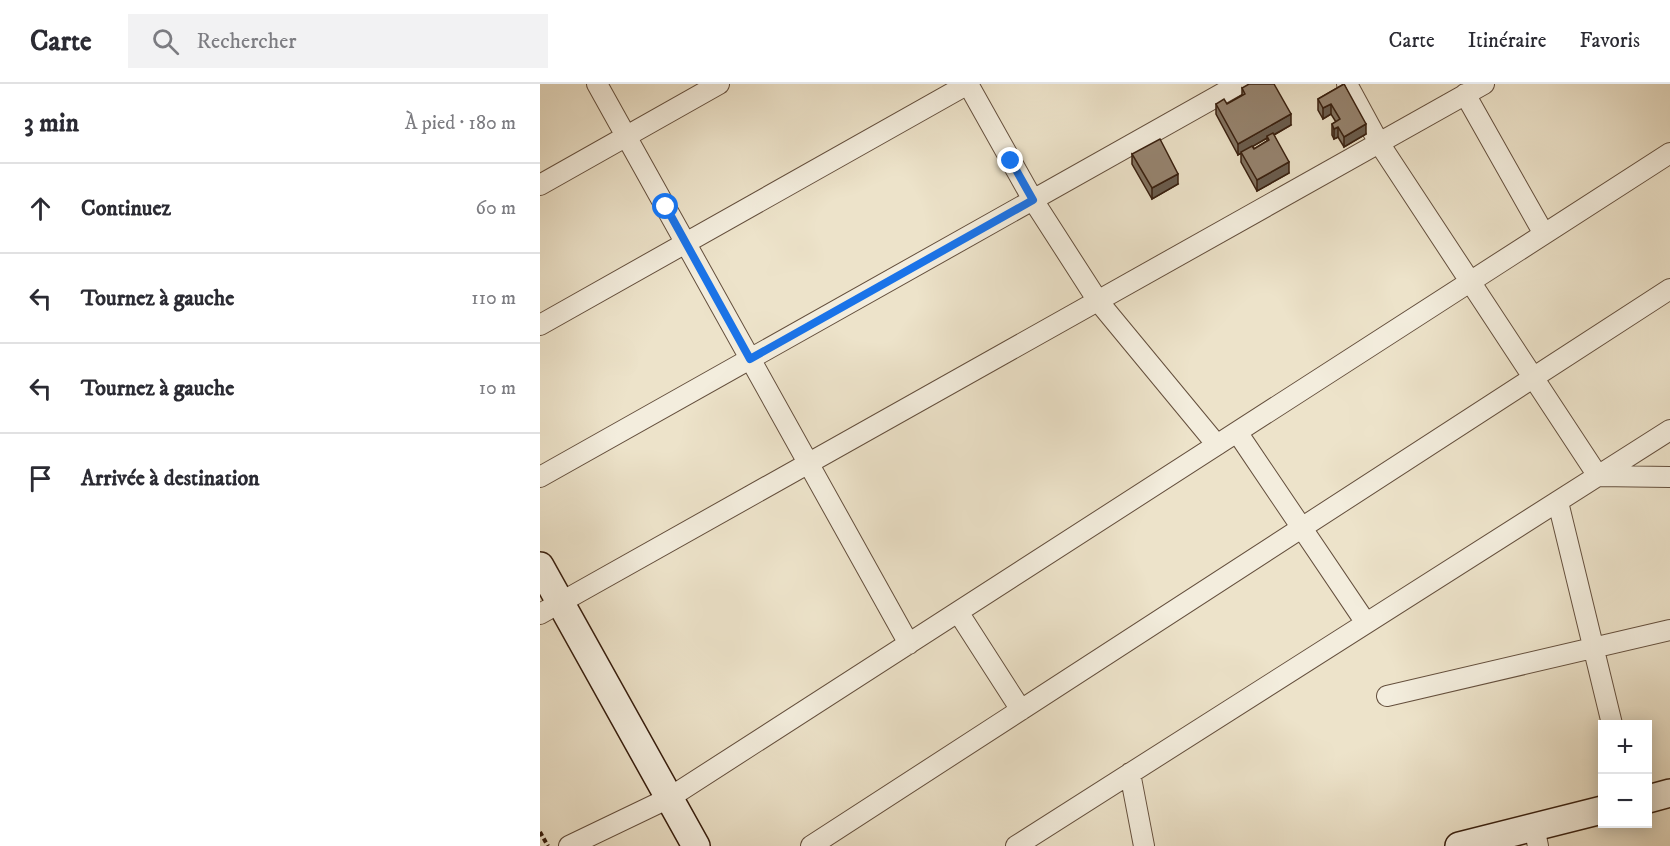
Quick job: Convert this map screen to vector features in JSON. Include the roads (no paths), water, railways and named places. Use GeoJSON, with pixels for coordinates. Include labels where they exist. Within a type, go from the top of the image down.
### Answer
{"type":"FeatureCollection","features":[{"type":"Feature","properties":{"kind":"street"},"geometry":{"type":"LineString","coordinates":[[597,84],[909,644]]}},
{"type":"Feature","properties":{"kind":"street"},"geometry":{"type":"LineString","coordinates":[[540,186],[719,84]]}},
{"type":"Feature","properties":{"kind":"street"},"geometry":{"type":"LineString","coordinates":[[540,325],[968,84],[1033,200],[1098,301],[1217,445]]}},
{"type":"Feature","properties":{"kind":"street"},"geometry":{"type":"LineString","coordinates":[[540,477],[1239,84]]}},
{"type":"Feature","properties":{"kind":"street"},"geometry":{"type":"LineString","coordinates":[[1347,84],[1379,143],[1598,476]]}},
{"type":"Feature","properties":{"kind":"street"},"geometry":{"type":"LineString","coordinates":[[550,608],[1484,84]]}},
{"type":"Feature","properties":{"kind":"street"},"geometry":{"type":"LineString","coordinates":[[1466,94],[1544,234]]}},
{"type":"Feature","properties":{"kind":"street"},"geometry":{"type":"LineString","coordinates":[[569,846],[669,798],[1670,153]]}},
{"type":"Feature","properties":{"kind":"street"},"geometry":{"type":"LineString","coordinates":[[811,846],[1670,289]]}},
{"type":"Feature","properties":{"kind":"street"},"geometry":{"type":"LineString","coordinates":[[1016,846],[1670,430]]}},
{"type":"Feature","properties":{"kind":"street"},"geometry":{"type":"LineString","coordinates":[[1237,432],[1366,624]]}},
{"type":"Feature","properties":{"kind":"street"},"geometry":{"type":"LineString","coordinates":[[1598,476],[1670,477]]}},
{"type":"Feature","properties":{"kind":"street"},"geometry":{"type":"LineString","coordinates":[[1558,502],[1611,720]]}},
{"type":"Feature","properties":{"kind":"street"},"geometry":{"type":"LineString","coordinates":[[540,566],[550,608],[669,798],[696,846]]}},
{"type":"Feature","properties":{"kind":"street"},"geometry":{"type":"LineString","coordinates":[[958,612],[1021,710]]}},
{"type":"Feature","properties":{"kind":"street"},"geometry":{"type":"LineString","coordinates":[[1387,696],[1670,630]]}},
{"type":"Feature","properties":{"kind":"street"},"geometry":{"type":"LineString","coordinates":[[1130,773],[1144,846]]}},
{"type":"Feature","properties":{"kind":"street"},"geometry":{"type":"LineString","coordinates":[[1652,798],[1670,793]]}},
{"type":"Feature","properties":{"kind":"street"},"geometry":{"type":"LineString","coordinates":[[1459,846],[1536,837],[1598,812]]}}]}
